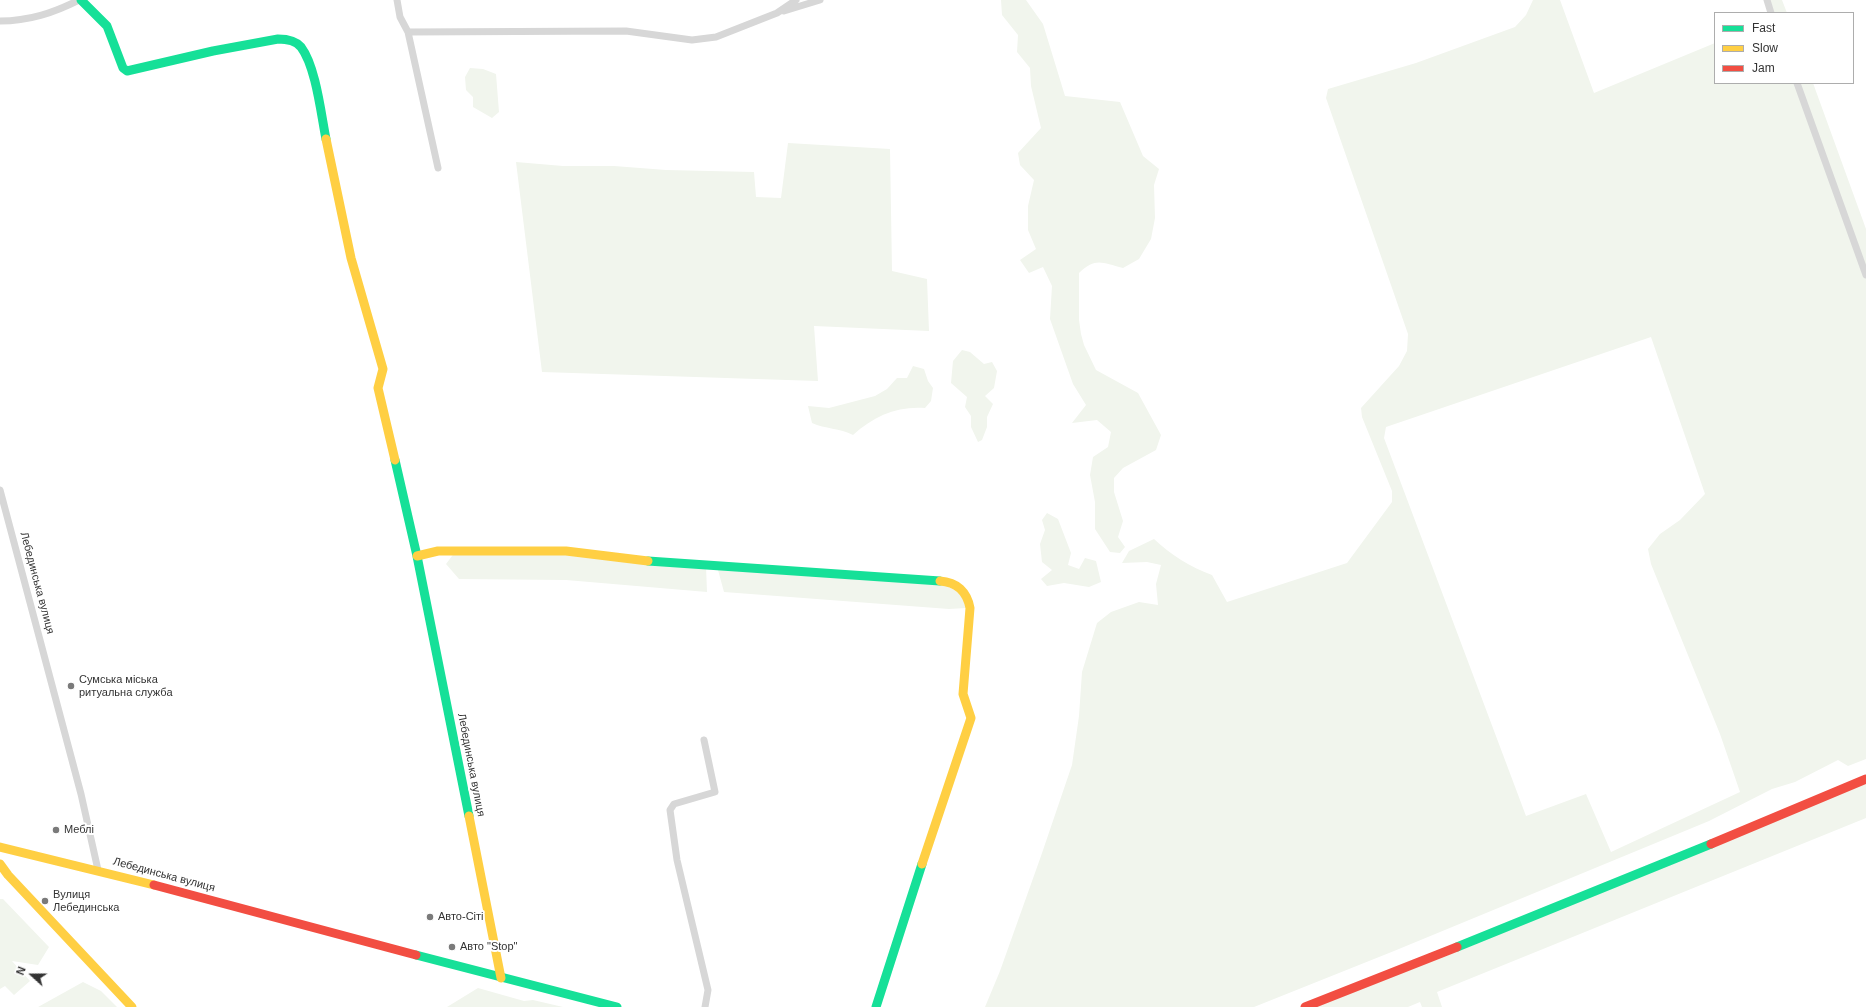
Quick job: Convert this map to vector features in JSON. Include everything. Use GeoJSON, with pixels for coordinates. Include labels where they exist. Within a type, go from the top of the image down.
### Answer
{"type":"FeatureCollection","features":[{"type":"Feature","properties":{"kind":"street"},"geometry":{"type":"LineString","coordinates":[[0,21],[17,21],[40,17],[80,0]]}},
{"type":"Feature","properties":{"kind":"street","name":"Лебединська вулиця"},"geometry":{"type":"LineString","coordinates":[[80,0],[107,26],[123,68],[127,71],[213,51],[278,39],[287,39],[300,46],[311,68],[352,258],[383,368],[378,388],[417,556],[501,978]]}},
{"type":"Feature","properties":{"kind":"street"},"geometry":{"type":"LineString","coordinates":[[397,0],[400,17],[408,32],[438,168]]}},
{"type":"Feature","properties":{"kind":"street"},"geometry":{"type":"LineString","coordinates":[[777,13],[796,0]]}},
{"type":"Feature","properties":{"kind":"street"},"geometry":{"type":"LineString","coordinates":[[408,32],[626,31],[692,40],[716,37],[777,13],[820,0]]}},
{"type":"Feature","properties":{"kind":"street"},"geometry":{"type":"LineString","coordinates":[[1767,0],[1771,12]]}},
{"type":"Feature","properties":{"kind":"street"},"geometry":{"type":"LineString","coordinates":[[1797,84],[1866,275]]}},
{"type":"Feature","properties":{"kind":"street","name":"Лебединська вулиця"},"geometry":{"type":"LineString","coordinates":[[0,490],[81,794],[98,870]]}},
{"type":"Feature","properties":{"kind":"street"},"geometry":{"type":"LineString","coordinates":[[417,556],[438,552],[566,551],[634,560],[718,567],[943,581],[962,588],[968,596],[970,608],[962,694],[971,718],[876,1007]]}},
{"type":"Feature","properties":{"kind":"street"},"geometry":{"type":"LineString","coordinates":[[704,740],[715,792],[674,804],[670,810],[677,860],[708,990],[705,1007]]}},
{"type":"Feature","properties":{"kind":"street"},"geometry":{"type":"LineString","coordinates":[[1305,1007],[1618,883],[1866,779]]}},
{"type":"Feature","properties":{"kind":"street","name":"Лебединська вулиця"},"geometry":{"type":"LineString","coordinates":[[0,847],[98,870],[501,978],[617,1007]]}},
{"type":"Feature","properties":{"kind":"street"},"geometry":{"type":"LineString","coordinates":[[0,864],[13,881],[132,1007]]}},
{"type":"Feature","properties":{"kind":"shaded area"},"geometry":{"type":"Polygon","coordinates":[[[1001,0],[1026,0],[1043,24],[1065,96],[1120,102],[1143,156],[1159,169],[1154,185],[1155,218],[1151,239],[1139,259],[1123,268],[1104,263],[1095,263],[1079,273],[1079,320],[1081,334],[1084,345],[1096,370],[1138,393],[1161,435],[1156,450],[1123,468],[1114,478],[1114,492],[1123,521],[1118,537],[1125,547],[1120,553],[1110,552],[1095,529],[1095,502],[1090,475],[1093,457],[1108,447],[1111,432],[1097,420],[1072,423],[1086,405],[1073,384],[1050,319],[1052,286],[1043,267],[1029,273],[1020,260],[1036,249],[1028,230],[1028,206],[1034,180],[1020,165],[1018,153],[1041,128],[1031,86],[1030,68],[1017,52],[1018,35],[1002,15],[1001,0]]]}},
{"type":"Feature","properties":{"kind":"shaded area"},"geometry":{"type":"Polygon","coordinates":[[[1533,0],[1560,0],[1594,93],[1714,43],[1714,84],[1813,84],[1866,229],[1866,759],[1848,766],[1838,760],[1795,782],[1772,789],[1709,821],[1254,1007],[985,1007],[1000,971],[1072,765],[1079,716],[1082,672],[1097,623],[1111,612],[1139,602],[1158,605],[1156,584],[1161,565],[1147,562],[1122,563],[1129,551],[1154,539],[1181,560],[1212,575],[1227,602],[1347,563],[1392,502],[1392,491],[1362,417],[1361,408],[1399,366],[1407,351],[1408,334],[1326,98],[1328,89],[1416,63],[1515,27],[1526,15],[1533,0]],[[1651,337],[1386,427],[1384,438],[1526,816],[1586,794],[1611,852],[1740,792],[1720,734],[1651,564],[1648,549],[1660,534],[1680,520],[1705,494],[1651,337]]]}},
{"type":"Feature","properties":{"kind":"shaded area"},"geometry":{"type":"Polygon","coordinates":[[[1764,0],[1782,0],[1787,12],[1769,12],[1764,0]]]}},
{"type":"Feature","properties":{"kind":"shaded area"},"geometry":{"type":"Polygon","coordinates":[[[470,68],[483,69],[496,74],[499,112],[492,118],[473,107],[473,97],[466,90],[465,77],[470,68]]]}},
{"type":"Feature","properties":{"kind":"shaded area"},"geometry":{"type":"Polygon","coordinates":[[[788,143],[890,149],[892,271],[927,279],[929,331],[814,326],[818,381],[542,372],[516,162],[563,166],[614,166],[666,170],[754,172],[756,197],[781,198],[788,143]]]}},
{"type":"Feature","properties":{"kind":"shaded area"},"geometry":{"type":"Polygon","coordinates":[[[962,350],[970,352],[984,364],[992,362],[997,371],[994,388],[985,396],[993,404],[987,417],[987,427],[982,440],[978,442],[971,427],[971,416],[965,407],[967,397],[951,383],[953,361],[962,350]]]}},
{"type":"Feature","properties":{"kind":"shaded area"},"geometry":{"type":"Polygon","coordinates":[[[913,366],[924,369],[928,381],[933,388],[931,401],[925,408],[905,409],[886,414],[869,422],[853,435],[812,423],[808,406],[829,408],[875,396],[887,389],[897,378],[907,378],[913,366]]]}},
{"type":"Feature","properties":{"kind":"shaded area"},"geometry":{"type":"Polygon","coordinates":[[[1047,513],[1058,519],[1071,553],[1068,565],[1079,569],[1085,558],[1096,561],[1101,582],[1089,587],[1064,583],[1047,586],[1041,579],[1052,570],[1042,562],[1040,544],[1045,530],[1042,520],[1047,513]]]}},
{"type":"Feature","properties":{"kind":"shaded area"},"geometry":{"type":"Polygon","coordinates":[[[566,551],[706,566],[707,592],[566,580],[459,579],[446,564],[455,552],[566,551]]]}},
{"type":"Feature","properties":{"kind":"shaded area"},"geometry":{"type":"Polygon","coordinates":[[[718,570],[941,583],[964,595],[966,608],[949,609],[724,592],[718,570]]]}},
{"type":"Feature","properties":{"kind":"shaded area"},"geometry":{"type":"Polygon","coordinates":[[[1866,779],[1866,818],[1437,992],[1442,1007],[1422,1007],[1420,1002],[1408,1007],[1305,1007],[1866,779]]]}},
{"type":"Feature","properties":{"kind":"shaded area"},"geometry":{"type":"Polygon","coordinates":[[[0,899],[3,899],[49,947],[38,965],[12,961],[30,981],[14,995],[5,986],[0,989],[0,899]]]}},
{"type":"Feature","properties":{"kind":"shaded area"},"geometry":{"type":"Polygon","coordinates":[[[83,982],[101,991],[117,1007],[38,1007],[83,982]]]}},
{"type":"Feature","properties":{"kind":"shaded area"},"geometry":{"type":"Polygon","coordinates":[[[478,988],[524,1001],[533,1000],[563,1007],[447,1007],[478,988]]]}},
{"type":"Feature","properties":{"kind":"traffic: fast"},"geometry":{"type":"LineString","coordinates":[[81,0],[107,26],[123,68],[127,71],[213,51],[278,39],[296,43],[301,47],[311,66],[326,139]]}},
{"type":"Feature","properties":{"kind":"traffic: fast"},"geometry":{"type":"LineString","coordinates":[[395,460],[417,556],[469,816]]}},
{"type":"Feature","properties":{"kind":"traffic: fast"},"geometry":{"type":"LineString","coordinates":[[648,561],[940,581]]}},
{"type":"Feature","properties":{"kind":"traffic: fast"},"geometry":{"type":"LineString","coordinates":[[1457,947],[1711,844]]}},
{"type":"Feature","properties":{"kind":"traffic: fast"},"geometry":{"type":"LineString","coordinates":[[876,1007],[922,864]]}},
{"type":"Feature","properties":{"kind":"traffic: fast"},"geometry":{"type":"LineString","coordinates":[[416,955],[617,1007]]}},
{"type":"Feature","properties":{"kind":"traffic: slow"},"geometry":{"type":"LineString","coordinates":[[326,139],[351,258],[383,369],[378,388],[395,460]]}},
{"type":"Feature","properties":{"kind":"traffic: slow"},"geometry":{"type":"LineString","coordinates":[[417,556],[438,551],[566,551],[648,561]]}},
{"type":"Feature","properties":{"kind":"traffic: slow"},"geometry":{"type":"LineString","coordinates":[[922,864],[971,718],[963,694],[970,608],[969,602],[964,593],[956,586],[951,583],[940,581]]}},
{"type":"Feature","properties":{"kind":"traffic: slow"},"geometry":{"type":"LineString","coordinates":[[469,816],[501,978]]}},
{"type":"Feature","properties":{"kind":"traffic: slow"},"geometry":{"type":"LineString","coordinates":[[0,847],[154,885]]}},
{"type":"Feature","properties":{"kind":"traffic: slow"},"geometry":{"type":"LineString","coordinates":[[0,864],[8,875],[132,1007]]}},
{"type":"Feature","properties":{"kind":"traffic: jam"},"geometry":{"type":"LineString","coordinates":[[1711,844],[1866,779]]}},
{"type":"Feature","properties":{"kind":"traffic: jam"},"geometry":{"type":"LineString","coordinates":[[154,885],[416,955]]}},
{"type":"Feature","properties":{"kind":"traffic: jam"},"geometry":{"type":"LineString","coordinates":[[1305,1007],[1457,947]]}},
{"type":"Feature","properties":{"kind":"place","name":"Сумська міська ритуальна служба"},"geometry":{"type":"Point","coordinates":[71,686]}},
{"type":"Feature","properties":{"kind":"place","name":"Меблі"},"geometry":{"type":"Point","coordinates":[56,830]}},
{"type":"Feature","properties":{"kind":"place","name":"Вулиця Лебединська"},"geometry":{"type":"Point","coordinates":[45,901]}},
{"type":"Feature","properties":{"kind":"place","name":"Авто-Сіті"},"geometry":{"type":"Point","coordinates":[430,917]}},
{"type":"Feature","properties":{"kind":"place","name":"Авто \"Stop\""},"geometry":{"type":"Point","coordinates":[452,947]}}]}
